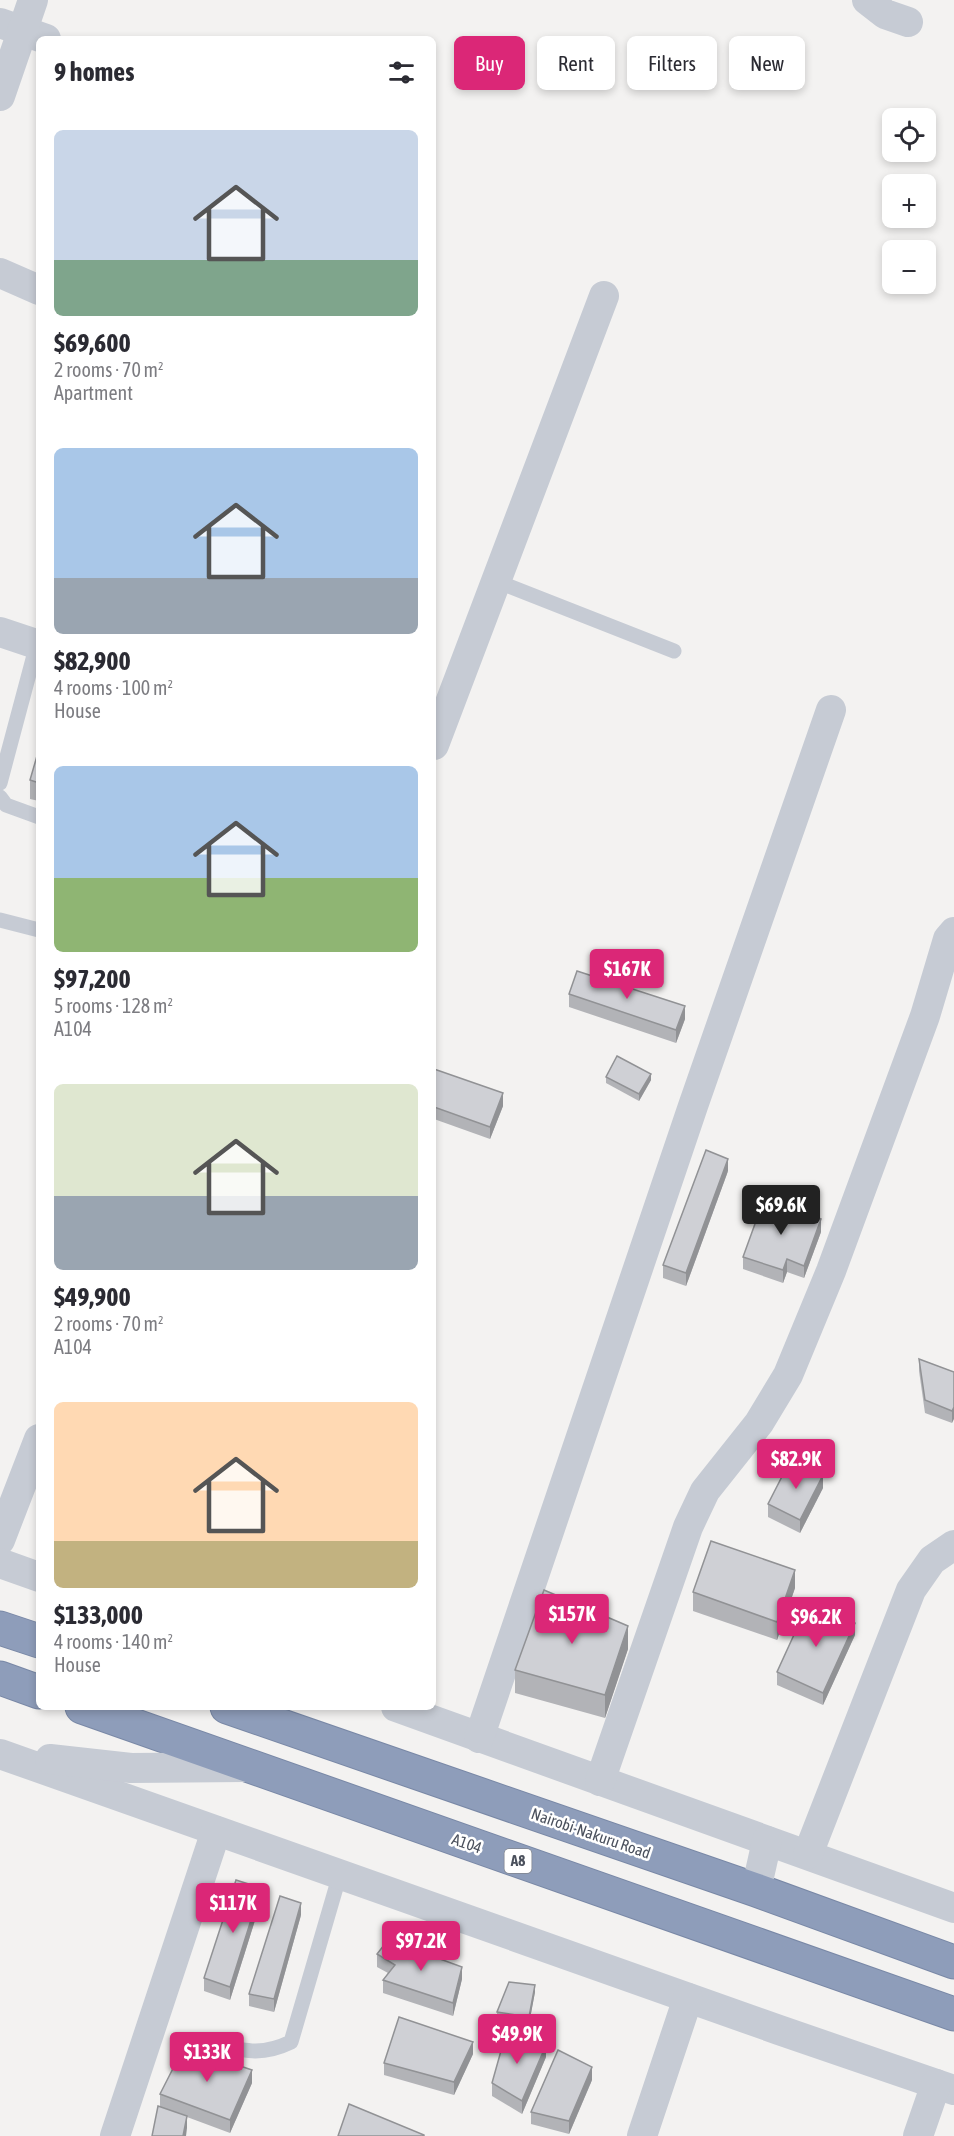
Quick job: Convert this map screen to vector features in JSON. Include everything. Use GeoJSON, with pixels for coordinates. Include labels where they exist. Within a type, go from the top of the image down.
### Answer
{"type":"FeatureCollection","features":[{"type":"Feature","properties":{"kind":"highway"},"geometry":{"type":"LineString","coordinates":[[0,1628],[36,1640]]}},
{"type":"Feature","properties":{"kind":"highway"},"geometry":{"type":"LineString","coordinates":[[0,1678],[36,1691]]}},
{"type":"Feature","properties":{"kind":"highway","name":"A104"},"geometry":{"type":"LineString","coordinates":[[91,1710],[954,2014]]}},
{"type":"Feature","properties":{"kind":"highway","name":"Nairobi-Nakuru Road"},"geometry":{"type":"LineString","coordinates":[[236,1710],[756,1890],[954,1962]]}},
{"type":"Feature","properties":{"kind":"street"},"geometry":{"type":"LineString","coordinates":[[0,96],[33,0]]}},
{"type":"Feature","properties":{"kind":"street"},"geometry":{"type":"LineString","coordinates":[[867,0],[885,14],[908,22]]}},
{"type":"Feature","properties":{"kind":"street"},"geometry":{"type":"LineString","coordinates":[[0,273],[36,289]]}},
{"type":"Feature","properties":{"kind":"street"},"geometry":{"type":"LineString","coordinates":[[436,740],[604,296]]}},
{"type":"Feature","properties":{"kind":"street"},"geometry":{"type":"LineString","coordinates":[[0,632],[36,644]]}},
{"type":"Feature","properties":{"kind":"street"},"geometry":{"type":"LineString","coordinates":[[479,1738],[693,1106],[831,710]]}},
{"type":"Feature","properties":{"kind":"street"},"geometry":{"type":"LineString","coordinates":[[600,1781],[688,1527],[705,1491],[759,1423],[792,1365],[831,1271],[925,1016],[948,939],[954,932]]}},
{"type":"Feature","properties":{"kind":"street"},"geometry":{"type":"LineString","coordinates":[[0,1540],[36,1447]]}},
{"type":"Feature","properties":{"kind":"street"},"geometry":{"type":"LineString","coordinates":[[808,1854],[911,1590],[932,1560],[954,1545]]}},
{"type":"Feature","properties":{"kind":"street"},"geometry":{"type":"LineString","coordinates":[[0,1563],[36,1576]]}},
{"type":"Feature","properties":{"kind":"street"},"geometry":{"type":"LineString","coordinates":[[287,1710],[316,1738]]}},
{"type":"Feature","properties":{"kind":"street"},"geometry":{"type":"LineString","coordinates":[[404,1710],[954,1908]]}},
{"type":"Feature","properties":{"kind":"street"},"geometry":{"type":"LineString","coordinates":[[0,1752],[132,1768],[253,1767]]}},
{"type":"Feature","properties":{"kind":"street"},"geometry":{"type":"LineString","coordinates":[[0,1752],[695,2001],[945,2087],[918,2136]]}},
{"type":"Feature","properties":{"kind":"street"},"geometry":{"type":"LineString","coordinates":[[115,2136],[216,1831]]}},
{"type":"Feature","properties":{"kind":"street"},"geometry":{"type":"LineString","coordinates":[[756,1890],[767,1841]]}},
{"type":"Feature","properties":{"kind":"street"},"geometry":{"type":"LineString","coordinates":[[642,2136],[695,2001]]}},
{"type":"Feature","properties":{"kind":"street"},"geometry":{"type":"LineString","coordinates":[[657,2136],[695,2001]]}},
{"type":"Feature","properties":{"kind":"lane"},"geometry":{"type":"LineString","coordinates":[[496,581],[674,651]]}},
{"type":"Feature","properties":{"kind":"lane"},"geometry":{"type":"LineString","coordinates":[[0,783],[36,652]]}},
{"type":"Feature","properties":{"kind":"lane"},"geometry":{"type":"LineString","coordinates":[[0,797],[6,806],[36,817]]}},
{"type":"Feature","properties":{"kind":"lane"},"geometry":{"type":"LineString","coordinates":[[0,920],[36,929]]}},
{"type":"Feature","properties":{"kind":"lane"},"geometry":{"type":"LineString","coordinates":[[215,2044],[248,2052],[277,2049],[291,2042],[339,1874]]}},
{"type":"Feature","properties":{"kind":"building"},"geometry":{"type":"Polygon","coordinates":[[[36,759],[36,782],[30,780],[36,759]]]}},
{"type":"Feature","properties":{"kind":"building"},"geometry":{"type":"Polygon","coordinates":[[[577,971],[685,1006],[676,1030],[569,994],[577,971]]]}},
{"type":"Feature","properties":{"kind":"building"},"geometry":{"type":"Polygon","coordinates":[[[617,1056],[651,1074],[639,1094],[606,1077],[617,1056]]]}},
{"type":"Feature","properties":{"kind":"building"},"geometry":{"type":"Polygon","coordinates":[[[436,1070],[503,1093],[490,1127],[436,1108],[436,1070]]]}},
{"type":"Feature","properties":{"kind":"building"},"geometry":{"type":"Polygon","coordinates":[[[706,1150],[728,1159],[686,1273],[663,1265],[706,1150]]]}},
{"type":"Feature","properties":{"kind":"building"},"geometry":{"type":"Polygon","coordinates":[[[764,1199],[821,1219],[804,1266],[787,1259],[783,1270],[743,1257],[764,1199]]]}},
{"type":"Feature","properties":{"kind":"building"},"geometry":{"type":"Polygon","coordinates":[[[919,1359],[954,1372],[952,1411],[925,1400],[919,1359]]]}},
{"type":"Feature","properties":{"kind":"building"},"geometry":{"type":"Polygon","coordinates":[[[791,1459],[823,1475],[800,1520],[768,1504],[791,1459]]]}},
{"type":"Feature","properties":{"kind":"building"},"geometry":{"type":"Polygon","coordinates":[[[711,1541],[795,1570],[777,1622],[693,1592],[711,1541]]]}},
{"type":"Feature","properties":{"kind":"building"},"geometry":{"type":"Polygon","coordinates":[[[544,1590],[628,1626],[605,1695],[515,1670],[544,1590]]]}},
{"type":"Feature","properties":{"kind":"building"},"geometry":{"type":"Polygon","coordinates":[[[809,1602],[855,1623],[823,1693],[777,1672],[809,1602]]]}},
{"type":"Feature","properties":{"kind":"building"},"geometry":{"type":"Polygon","coordinates":[[[236,1880],[261,1888],[230,1987],[204,1978],[236,1880]]]}},
{"type":"Feature","properties":{"kind":"building"},"geometry":{"type":"Polygon","coordinates":[[[280,1896],[301,1903],[274,1999],[249,1994],[280,1896]]]}},
{"type":"Feature","properties":{"kind":"building"},"geometry":{"type":"Polygon","coordinates":[[[388,1940],[462,1967],[453,2003],[383,1980],[395,1965],[377,1954],[388,1940]]]}},
{"type":"Feature","properties":{"kind":"building"},"geometry":{"type":"Polygon","coordinates":[[[509,1982],[535,1985],[529,2017],[497,2012],[509,1982]]]}},
{"type":"Feature","properties":{"kind":"building"},"geometry":{"type":"Polygon","coordinates":[[[399,2017],[473,2042],[454,2082],[384,2063],[399,2017]]]}},
{"type":"Feature","properties":{"kind":"building"},"geometry":{"type":"Polygon","coordinates":[[[506,2033],[546,2045],[522,2101],[492,2083],[506,2033]]]}},
{"type":"Feature","properties":{"kind":"building"},"geometry":{"type":"Polygon","coordinates":[[[184,2047],[252,2070],[230,2120],[160,2094],[184,2047]]]}},
{"type":"Feature","properties":{"kind":"building"},"geometry":{"type":"Polygon","coordinates":[[[558,2050],[592,2067],[569,2121],[531,2112],[558,2050]]]}},
{"type":"Feature","properties":{"kind":"building"},"geometry":{"type":"Polygon","coordinates":[[[349,2104],[424,2135],[424,2136],[338,2136],[349,2104]]]}},
{"type":"Feature","properties":{"kind":"building"},"geometry":{"type":"Polygon","coordinates":[[[158,2106],[187,2116],[183,2136],[152,2136],[158,2106]]]}}]}
